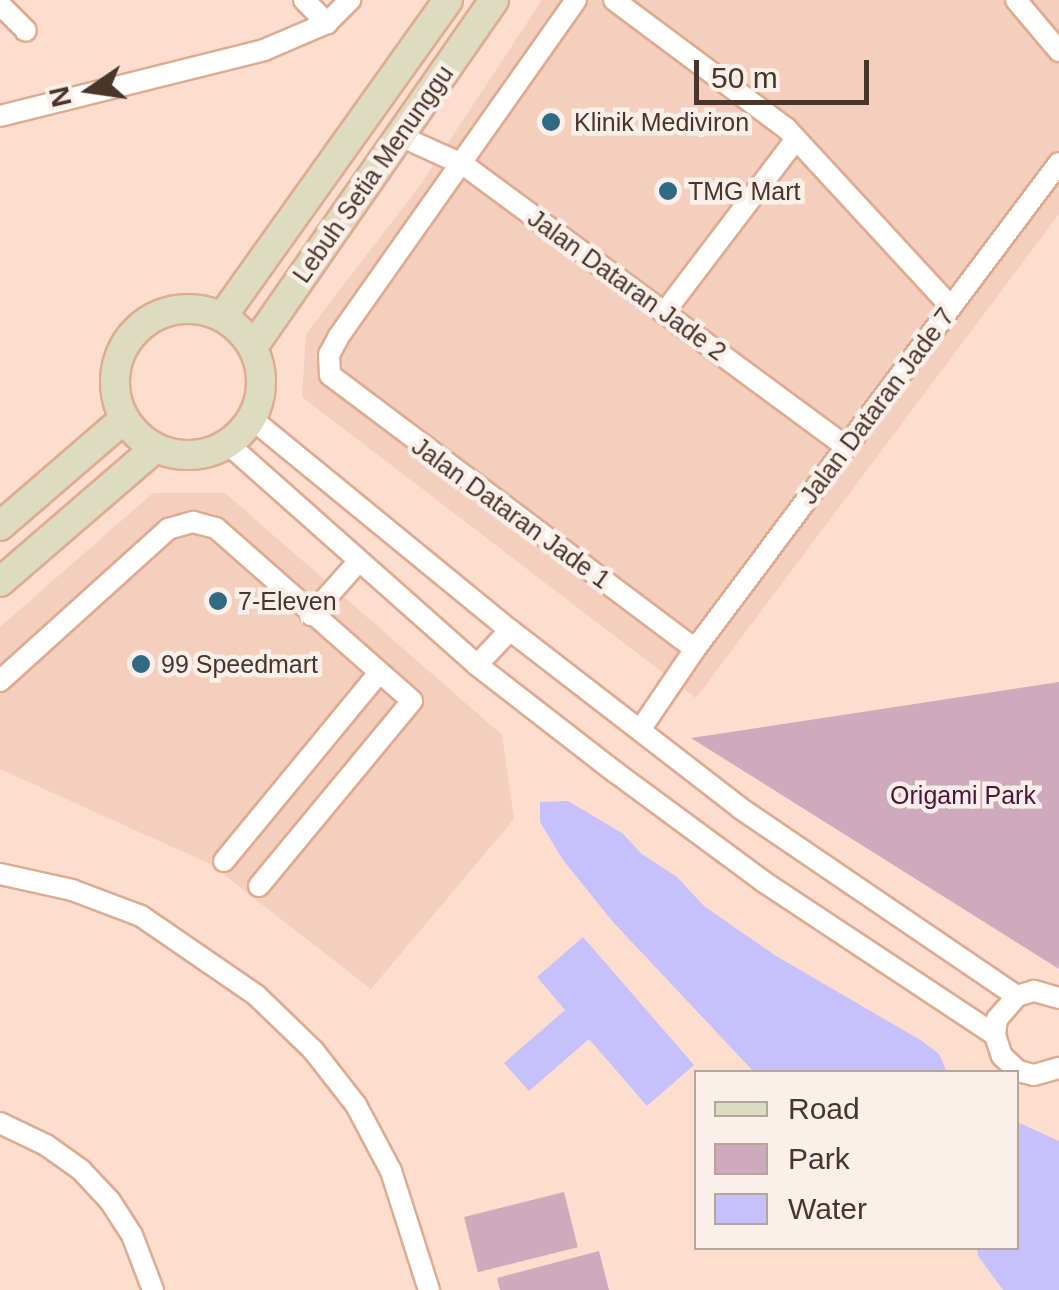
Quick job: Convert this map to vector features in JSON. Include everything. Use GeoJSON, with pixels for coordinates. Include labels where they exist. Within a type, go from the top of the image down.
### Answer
{"type":"FeatureCollection","features":[{"type":"Feature","properties":{"kind":"street"},"geometry":{"type":"LineString","coordinates":[[304,0],[327,23]]}},
{"type":"Feature","properties":{"kind":"street"},"geometry":{"type":"LineString","coordinates":[[0,116],[264,50],[327,23],[350,0]]}},
{"type":"Feature","properties":{"kind":"street","name":"Lebuh Setia Menunggu"},"geometry":{"type":"LineString","coordinates":[[222,317],[448,0]]}},
{"type":"Feature","properties":{"kind":"street","name":"Lebuh Setia Menunggu"},"geometry":{"type":"LineString","coordinates":[[253,347],[494,0]]}},
{"type":"Feature","properties":{"kind":"street"},"geometry":{"type":"LineString","coordinates":[[464,164],[576,0]]}},
{"type":"Feature","properties":{"kind":"street"},"geometry":{"type":"LineString","coordinates":[[614,0],[796,139],[951,307]]}},
{"type":"Feature","properties":{"kind":"street"},"geometry":{"type":"LineString","coordinates":[[1016,0],[1059,51]]}},
{"type":"Feature","properties":{"kind":"street"},"geometry":{"type":"LineString","coordinates":[[0,4],[26,31]]}},
{"type":"Feature","properties":{"kind":"street","name":"Jalan Dataran Jade 2"},"geometry":{"type":"LineString","coordinates":[[400,136],[464,164],[846,447]]}},
{"type":"Feature","properties":{"kind":"street"},"geometry":{"type":"LineString","coordinates":[[664,313],[796,139]]}},
{"type":"Feature","properties":{"kind":"street","name":"Jalan Dataran Jade 7"},"geometry":{"type":"LineString","coordinates":[[640,730],[694,649],[1059,163]]}},
{"type":"Feature","properties":{"kind":"street","name":"Jalan Dataran Jade 1"},"geometry":{"type":"LineString","coordinates":[[464,164],[338,338],[329,355],[330,375],[694,649]]}},
{"type":"Feature","properties":{"kind":"street"},"geometry":{"type":"LineString","coordinates":[[182,308],[222,317],[253,347],[260,383],[252,419],[228,444],[192,456],[155,448],[124,418],[114,378],[118,358],[135,330],[163,312],[182,308]]}},
{"type":"Feature","properties":{"kind":"street"},"geometry":{"type":"LineString","coordinates":[[0,526],[124,418]]}},
{"type":"Feature","properties":{"kind":"street"},"geometry":{"type":"LineString","coordinates":[[252,419],[510,630],[740,808],[1017,996]]}},
{"type":"Feature","properties":{"kind":"street"},"geometry":{"type":"LineString","coordinates":[[228,444],[477,665],[764,882],[995,1035]]}},
{"type":"Feature","properties":{"kind":"street"},"geometry":{"type":"LineString","coordinates":[[0,582],[155,448]]}},
{"type":"Feature","properties":{"kind":"street"},"geometry":{"type":"LineString","coordinates":[[0,680],[168,529],[193,522],[216,528],[412,701],[259,886]]}},
{"type":"Feature","properties":{"kind":"street"},"geometry":{"type":"LineString","coordinates":[[311,615],[359,561]]}},
{"type":"Feature","properties":{"kind":"street"},"geometry":{"type":"LineString","coordinates":[[477,665],[510,630]]}},
{"type":"Feature","properties":{"kind":"street"},"geometry":{"type":"LineString","coordinates":[[224,861],[379,673]]}},
{"type":"Feature","properties":{"kind":"street"},"geometry":{"type":"LineString","coordinates":[[0,874],[72,890],[141,916],[256,995],[313,1050],[356,1105],[391,1171],[428,1290]]}},
{"type":"Feature","properties":{"kind":"street"},"geometry":{"type":"LineString","coordinates":[[1017,1070],[1002,1056],[995,1035],[998,1019],[1017,996],[1034,991],[1059,998]]}},
{"type":"Feature","properties":{"kind":"street"},"geometry":{"type":"LineString","coordinates":[[1019,1071],[1034,1075],[1059,1068]]}},
{"type":"Feature","properties":{"kind":"street"},"geometry":{"type":"LineString","coordinates":[[0,1123],[82,1170],[110,1201],[132,1235],[153,1290]]}},
{"type":"Feature","properties":{"kind":"shaded area"},"geometry":{"type":"Polygon","coordinates":[[[542,0],[1059,0],[1059,214],[696,698],[302,397],[306,334],[421,184],[542,0]]]}},
{"type":"Feature","properties":{"kind":"shaded area"},"geometry":{"type":"Polygon","coordinates":[[[153,493],[225,493],[502,735],[514,819],[371,989],[210,864],[0,769],[0,627],[153,493]]]}},
{"type":"Feature","properties":{"kind":"green space","name":"Origami Park"},"geometry":{"type":"Polygon","coordinates":[[[1059,682],[1059,969],[691,738],[1059,682]]]}},
{"type":"Feature","properties":{"kind":"green space"},"geometry":{"type":"Polygon","coordinates":[[[564,1192],[578,1247],[478,1272],[464,1217],[564,1192]]]}},
{"type":"Feature","properties":{"kind":"green space"},"geometry":{"type":"Polygon","coordinates":[[[599,1251],[609,1290],[500,1290],[497,1278],[599,1251]]]}},
{"type":"Feature","properties":{"kind":"water"},"geometry":{"type":"Polygon","coordinates":[[[568,801],[622,833],[642,854],[677,877],[704,906],[776,956],[922,1041],[939,1054],[946,1070],[752,1070],[613,922],[563,860],[540,822],[540,802],[568,801]]]}},
{"type":"Feature","properties":{"kind":"water"},"geometry":{"type":"Polygon","coordinates":[[[583,937],[694,1065],[647,1106],[589,1039],[529,1091],[504,1063],[565,1010],[537,977],[583,937]]]}},
{"type":"Feature","properties":{"kind":"water"},"geometry":{"type":"Polygon","coordinates":[[[1019,1123],[1059,1141],[1059,1290],[1003,1290],[977,1250],[1019,1250],[1019,1123]]]}},
{"type":"Feature","properties":{"kind":"place","name":"Klinik Mediviron"},"geometry":{"type":"Point","coordinates":[551,122]}},
{"type":"Feature","properties":{"kind":"place","name":"TMG Mart"},"geometry":{"type":"Point","coordinates":[668,191]}},
{"type":"Feature","properties":{"kind":"place","name":"7-Eleven"},"geometry":{"type":"Point","coordinates":[218,601]}},
{"type":"Feature","properties":{"kind":"place","name":"99 Speedmart"},"geometry":{"type":"Point","coordinates":[141,664]}}]}
